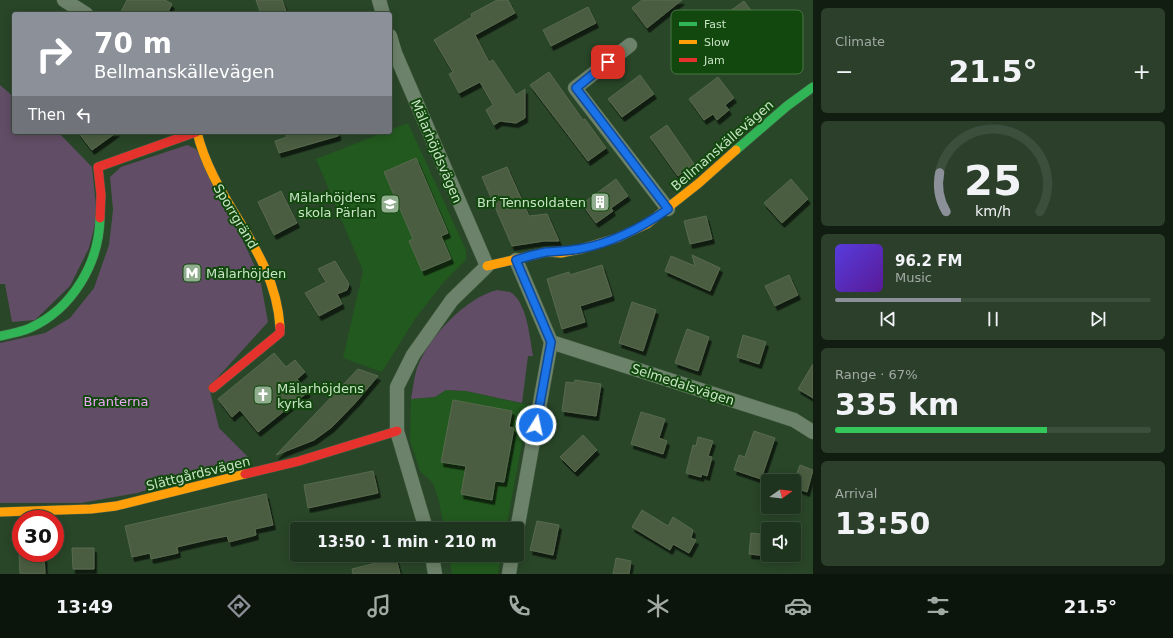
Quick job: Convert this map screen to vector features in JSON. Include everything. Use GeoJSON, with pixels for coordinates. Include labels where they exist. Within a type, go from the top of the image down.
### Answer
{"type":"FeatureCollection","features":[{"type":"Feature","properties":{"kind":"street"},"geometry":{"type":"LineString","coordinates":[[64,0],[83,12]]}},
{"type":"Feature","properties":{"kind":"street"},"geometry":{"type":"LineString","coordinates":[[379,0],[382,12]]}},
{"type":"Feature","properties":{"kind":"street","name":"Mälarhöjdsvägen"},"geometry":{"type":"LineString","coordinates":[[392,43],[395,53],[487,266]]}},
{"type":"Feature","properties":{"kind":"street"},"geometry":{"type":"LineString","coordinates":[[630,45],[576,88],[668,209]]}},
{"type":"Feature","properties":{"kind":"street","name":"Bellmanskällevägen"},"geometry":{"type":"LineString","coordinates":[[487,266],[546,252],[561,252],[581,249],[617,238],[647,224],[668,209],[791,103],[813,87]]}},
{"type":"Feature","properties":{"kind":"street"},"geometry":{"type":"LineString","coordinates":[[0,336],[37,326],[53,317],[67,304],[77,291],[92,258],[102,225],[102,186],[98,167],[190,134]]}},
{"type":"Feature","properties":{"kind":"street","name":"Sporrgränd"},"geometry":{"type":"LineString","coordinates":[[197,134],[202,153],[214,180],[253,242],[259,255],[272,290],[280,323],[280,333],[213,388]]}},
{"type":"Feature","properties":{"kind":"street"},"geometry":{"type":"LineString","coordinates":[[516,260],[551,342],[518,522]]}},
{"type":"Feature","properties":{"kind":"street"},"geometry":{"type":"LineString","coordinates":[[424,522],[397,431],[397,386],[413,355],[452,300],[487,266]]}},
{"type":"Feature","properties":{"kind":"street","name":"Selmedalsvägen"},"geometry":{"type":"LineString","coordinates":[[551,342],[794,420],[813,432]]}},
{"type":"Feature","properties":{"kind":"street","name":"Slättgårdsvägen"},"geometry":{"type":"LineString","coordinates":[[0,512],[91,509],[116,506],[299,461],[397,431]]}},
{"type":"Feature","properties":{"kind":"street"},"geometry":{"type":"LineString","coordinates":[[433,562],[435,574]]}},
{"type":"Feature","properties":{"kind":"street"},"geometry":{"type":"LineString","coordinates":[[509,574],[511,562]]}},
{"type":"Feature","properties":{"kind":"shaded area","name":"Mälarhöjdens skola Pärlan"},"geometry":{"type":"Polygon","coordinates":[[[408,123],[466,250],[466,260],[442,284],[415,319],[382,372],[343,358],[363,271],[316,159],[380,134],[392,134],[392,129],[408,123]]]}},
{"type":"Feature","properties":{"kind":"shaded area"},"geometry":{"type":"Polygon","coordinates":[[[446,390],[466,391],[529,405],[507,522],[443,522],[439,501],[433,483],[420,471],[410,441],[411,399],[435,397],[446,390]]]}},
{"type":"Feature","properties":{"kind":"shaded area"},"geometry":{"type":"Polygon","coordinates":[[[450,562],[500,562],[498,574],[452,574],[450,562]]]}},
{"type":"Feature","properties":{"kind":"green space"},"geometry":{"type":"Polygon","coordinates":[[[0,85],[12,95],[12,134],[60,134],[92,167],[97,216],[89,248],[70,286],[35,320],[12,322],[5,284],[0,284],[0,85]]]}},
{"type":"Feature","properties":{"kind":"green space","name":"Branterna"},"geometry":{"type":"Polygon","coordinates":[[[187,145],[196,149],[241,236],[260,278],[268,322],[209,387],[219,428],[250,459],[137,493],[81,503],[0,503],[0,343],[45,333],[70,318],[94,288],[109,245],[113,210],[110,177],[121,167],[187,145]]]}},
{"type":"Feature","properties":{"kind":"green space"},"geometry":{"type":"Polygon","coordinates":[[[497,290],[510,292],[516,297],[527,321],[533,356],[528,356],[522,403],[466,391],[446,390],[435,397],[411,399],[417,368],[430,344],[439,332],[450,320],[473,301],[485,294],[497,290]]]}},
{"type":"Feature","properties":{"kind":"building"},"geometry":{"type":"Polygon","coordinates":[[[127,0],[165,0],[172,4],[168,12],[121,12],[127,0]]]}},
{"type":"Feature","properties":{"kind":"building"},"geometry":{"type":"Polygon","coordinates":[[[256,0],[282,0],[286,12],[260,12],[256,0]]]}},
{"type":"Feature","properties":{"kind":"building"},"geometry":{"type":"Polygon","coordinates":[[[497,0],[508,0],[515,13],[475,35],[489,62],[493,60],[516,95],[525,89],[525,118],[516,123],[500,121],[494,125],[486,110],[493,105],[480,82],[459,93],[449,74],[453,72],[434,40],[472,17],[471,14],[497,0]]]}},
{"type":"Feature","properties":{"kind":"building"},"geometry":{"type":"Polygon","coordinates":[[[642,0],[682,0],[647,28],[632,8],[642,0]]]}},
{"type":"Feature","properties":{"kind":"building"},"geometry":{"type":"Polygon","coordinates":[[[744,1],[751,10],[732,10],[744,1]]]}},
{"type":"Feature","properties":{"kind":"building"},"geometry":{"type":"Polygon","coordinates":[[[588,7],[596,23],[551,46],[543,30],[588,7]]]}},
{"type":"Feature","properties":{"kind":"building"},"geometry":{"type":"Polygon","coordinates":[[[549,72],[583,120],[585,119],[606,148],[588,161],[530,85],[549,72]]]}},
{"type":"Feature","properties":{"kind":"building"},"geometry":{"type":"Polygon","coordinates":[[[640,75],[654,94],[622,117],[608,99],[640,75]]]}},
{"type":"Feature","properties":{"kind":"building"},"geometry":{"type":"Polygon","coordinates":[[[718,77],[734,98],[725,105],[729,110],[717,120],[713,114],[704,120],[689,99],[718,77]]]}},
{"type":"Feature","properties":{"kind":"building"},"geometry":{"type":"Polygon","coordinates":[[[667,125],[694,164],[678,176],[650,137],[667,125]]]}},
{"type":"Feature","properties":{"kind":"building"},"geometry":{"type":"Polygon","coordinates":[[[80,134],[114,134],[92,150],[80,134]]]}},
{"type":"Feature","properties":{"kind":"building"},"geometry":{"type":"Polygon","coordinates":[[[286,134],[338,134],[338,136],[279,153],[275,141],[287,137],[286,134]]]}},
{"type":"Feature","properties":{"kind":"building"},"geometry":{"type":"Polygon","coordinates":[[[416,158],[448,233],[441,236],[451,259],[422,271],[409,241],[413,239],[384,172],[416,158]]]}},
{"type":"Feature","properties":{"kind":"building"},"geometry":{"type":"Polygon","coordinates":[[[507,167],[529,216],[547,214],[559,241],[544,241],[512,246],[482,177],[507,167]]]}},
{"type":"Feature","properties":{"kind":"building","name":"Brf Tennsoldaten"},"geometry":{"type":"Polygon","coordinates":[[[616,179],[628,196],[611,208],[613,211],[596,223],[582,204],[616,179]]]}},
{"type":"Feature","properties":{"kind":"building"},"geometry":{"type":"Polygon","coordinates":[[[791,179],[808,199],[782,223],[764,203],[791,179]]]}},
{"type":"Feature","properties":{"kind":"building"},"geometry":{"type":"Polygon","coordinates":[[[281,191],[297,223],[274,235],[258,202],[281,191]]]}},
{"type":"Feature","properties":{"kind":"building"},"geometry":{"type":"Polygon","coordinates":[[[706,216],[712,239],[690,244],[684,221],[706,216]]]}},
{"type":"Feature","properties":{"kind":"building"},"geometry":{"type":"Polygon","coordinates":[[[692,255],[720,268],[710,291],[665,271],[671,256],[695,266],[692,255]]]}},
{"type":"Feature","properties":{"kind":"building"},"geometry":{"type":"Polygon","coordinates":[[[335,261],[349,284],[347,290],[337,294],[342,304],[319,316],[305,293],[326,282],[318,269],[335,261]]]}},
{"type":"Feature","properties":{"kind":"building"},"geometry":{"type":"Polygon","coordinates":[[[602,265],[612,296],[580,306],[585,322],[562,329],[547,279],[569,272],[570,275],[602,265]]]}},
{"type":"Feature","properties":{"kind":"building"},"geometry":{"type":"Polygon","coordinates":[[[789,275],[798,295],[775,306],[765,286],[789,275]]]}},
{"type":"Feature","properties":{"kind":"building"},"geometry":{"type":"Polygon","coordinates":[[[632,302],[656,310],[643,351],[619,343],[632,302]]]}},
{"type":"Feature","properties":{"kind":"building"},"geometry":{"type":"Polygon","coordinates":[[[687,329],[709,337],[698,371],[675,363],[687,329]]]}},
{"type":"Feature","properties":{"kind":"building"},"geometry":{"type":"Polygon","coordinates":[[[743,335],[766,342],[759,364],[737,357],[743,335]]]}},
{"type":"Feature","properties":{"kind":"building","name":"Mälarhöjdens kyrka"},"geometry":{"type":"Polygon","coordinates":[[[274,353],[286,367],[295,360],[305,372],[297,379],[308,392],[258,432],[240,410],[232,417],[218,399],[274,353]]]}},
{"type":"Feature","properties":{"kind":"building"},"geometry":{"type":"Polygon","coordinates":[[[813,364],[813,398],[798,389],[813,364]]]}},
{"type":"Feature","properties":{"kind":"building"},"geometry":{"type":"Polygon","coordinates":[[[358,369],[378,376],[357,401],[332,427],[314,440],[276,455],[358,369]]]}},
{"type":"Feature","properties":{"kind":"building"},"geometry":{"type":"Polygon","coordinates":[[[575,380],[601,384],[596,416],[562,411],[566,382],[574,383],[575,380]]]}},
{"type":"Feature","properties":{"kind":"building"},"geometry":{"type":"Polygon","coordinates":[[[453,400],[512,411],[509,427],[514,428],[504,482],[495,481],[492,500],[461,494],[466,466],[441,462],[453,400]]]}},
{"type":"Feature","properties":{"kind":"building"},"geometry":{"type":"Polygon","coordinates":[[[641,412],[665,419],[659,438],[667,441],[663,454],[631,444],[641,412]]]}},
{"type":"Feature","properties":{"kind":"building"},"geometry":{"type":"Polygon","coordinates":[[[754,431],[775,438],[763,474],[761,474],[761,479],[734,470],[739,455],[745,457],[754,431]]]}},
{"type":"Feature","properties":{"kind":"building"},"geometry":{"type":"Polygon","coordinates":[[[583,435],[597,450],[575,472],[560,457],[583,435]]]}},
{"type":"Feature","properties":{"kind":"building"},"geometry":{"type":"Polygon","coordinates":[[[698,437],[713,441],[708,456],[712,457],[707,476],[702,474],[701,477],[686,473],[693,445],[696,446],[698,437]]]}},
{"type":"Feature","properties":{"kind":"building"},"geometry":{"type":"Polygon","coordinates":[[[800,465],[813,470],[807,492],[801,490],[801,474],[797,474],[800,465]]]}},
{"type":"Feature","properties":{"kind":"building"},"geometry":{"type":"Polygon","coordinates":[[[373,471],[378,493],[308,508],[304,485],[373,471]]]}},
{"type":"Feature","properties":{"kind":"building"},"geometry":{"type":"Polygon","coordinates":[[[266,494],[273,525],[255,529],[256,535],[229,542],[227,536],[211,539],[177,547],[178,553],[151,559],[150,553],[132,557],[125,526],[266,494]]]}},
{"type":"Feature","properties":{"kind":"building"},"geometry":{"type":"Polygon","coordinates":[[[642,510],[668,526],[673,517],[693,530],[691,538],[696,540],[689,553],[673,544],[670,550],[632,527],[642,510]]]}},
{"type":"Feature","properties":{"kind":"building"},"geometry":{"type":"Polygon","coordinates":[[[537,521],[559,525],[553,555],[530,550],[537,521]]]}},
{"type":"Feature","properties":{"kind":"building"},"geometry":{"type":"Polygon","coordinates":[[[751,533],[761,534],[761,555],[749,554],[751,533]]]}},
{"type":"Feature","properties":{"kind":"building"},"geometry":{"type":"Polygon","coordinates":[[[72,548],[94,548],[94,569],[73,569],[72,548]]]}},
{"type":"Feature","properties":{"kind":"building"},"geometry":{"type":"Polygon","coordinates":[[[616,558],[631,561],[629,574],[613,574],[616,558]]]}},
{"type":"Feature","properties":{"kind":"building"},"geometry":{"type":"Polygon","coordinates":[[[19,562],[44,562],[45,574],[20,574],[19,562]]]}},
{"type":"Feature","properties":{"kind":"building"},"geometry":{"type":"Polygon","coordinates":[[[380,562],[397,562],[400,574],[353,574],[352,569],[380,562]]]}},
{"type":"Feature","properties":{"kind":"traffic: fast"},"geometry":{"type":"LineString","coordinates":[[736,150],[787,106],[813,87]]}},
{"type":"Feature","properties":{"kind":"traffic: fast"},"geometry":{"type":"LineString","coordinates":[[0,336],[30,328],[45,320],[59,309],[70,297],[80,283],[95,252],[100,218]]}},
{"type":"Feature","properties":{"kind":"traffic: slow"},"geometry":{"type":"LineString","coordinates":[[198,134],[205,158],[216,182],[256,250],[267,274],[276,299],[280,327]]}},
{"type":"Feature","properties":{"kind":"traffic: slow"},"geometry":{"type":"LineString","coordinates":[[487,266],[546,252],[561,253],[581,249],[617,238],[647,224],[699,183],[736,150]]}},
{"type":"Feature","properties":{"kind":"traffic: slow"},"geometry":{"type":"LineString","coordinates":[[0,512],[91,509],[116,506],[245,474]]}},
{"type":"Feature","properties":{"kind":"traffic: jam"},"geometry":{"type":"LineString","coordinates":[[100,218],[101,195],[98,167],[190,134]]}},
{"type":"Feature","properties":{"kind":"traffic: jam"},"geometry":{"type":"LineString","coordinates":[[213,388],[280,333],[280,327]]}},
{"type":"Feature","properties":{"kind":"traffic: jam"},"geometry":{"type":"LineString","coordinates":[[245,474],[299,461],[397,431]]}},
{"type":"Feature","properties":{"kind":"place","name":"Brf Tennsoldaten"},"geometry":{"type":"Point","coordinates":[600,202]}},
{"type":"Feature","properties":{"kind":"place","name":"Mälarhöjdens skola Pärlan"},"geometry":{"type":"Point","coordinates":[390,204]}},
{"type":"Feature","properties":{"kind":"place","name":"Mälarhöjden"},"geometry":{"type":"Point","coordinates":[192,273]}},
{"type":"Feature","properties":{"kind":"place","name":"Mälarhöjdens kyrka"},"geometry":{"type":"Point","coordinates":[263,395]}},
{"type":"Feature","properties":{"kind":"route"},"geometry":{"type":"LineString","coordinates":[[536,425],[551,342],[516,260],[546,252],[561,252],[581,249],[617,238],[647,224],[668,209],[576,88],[608,62]]}}]}
